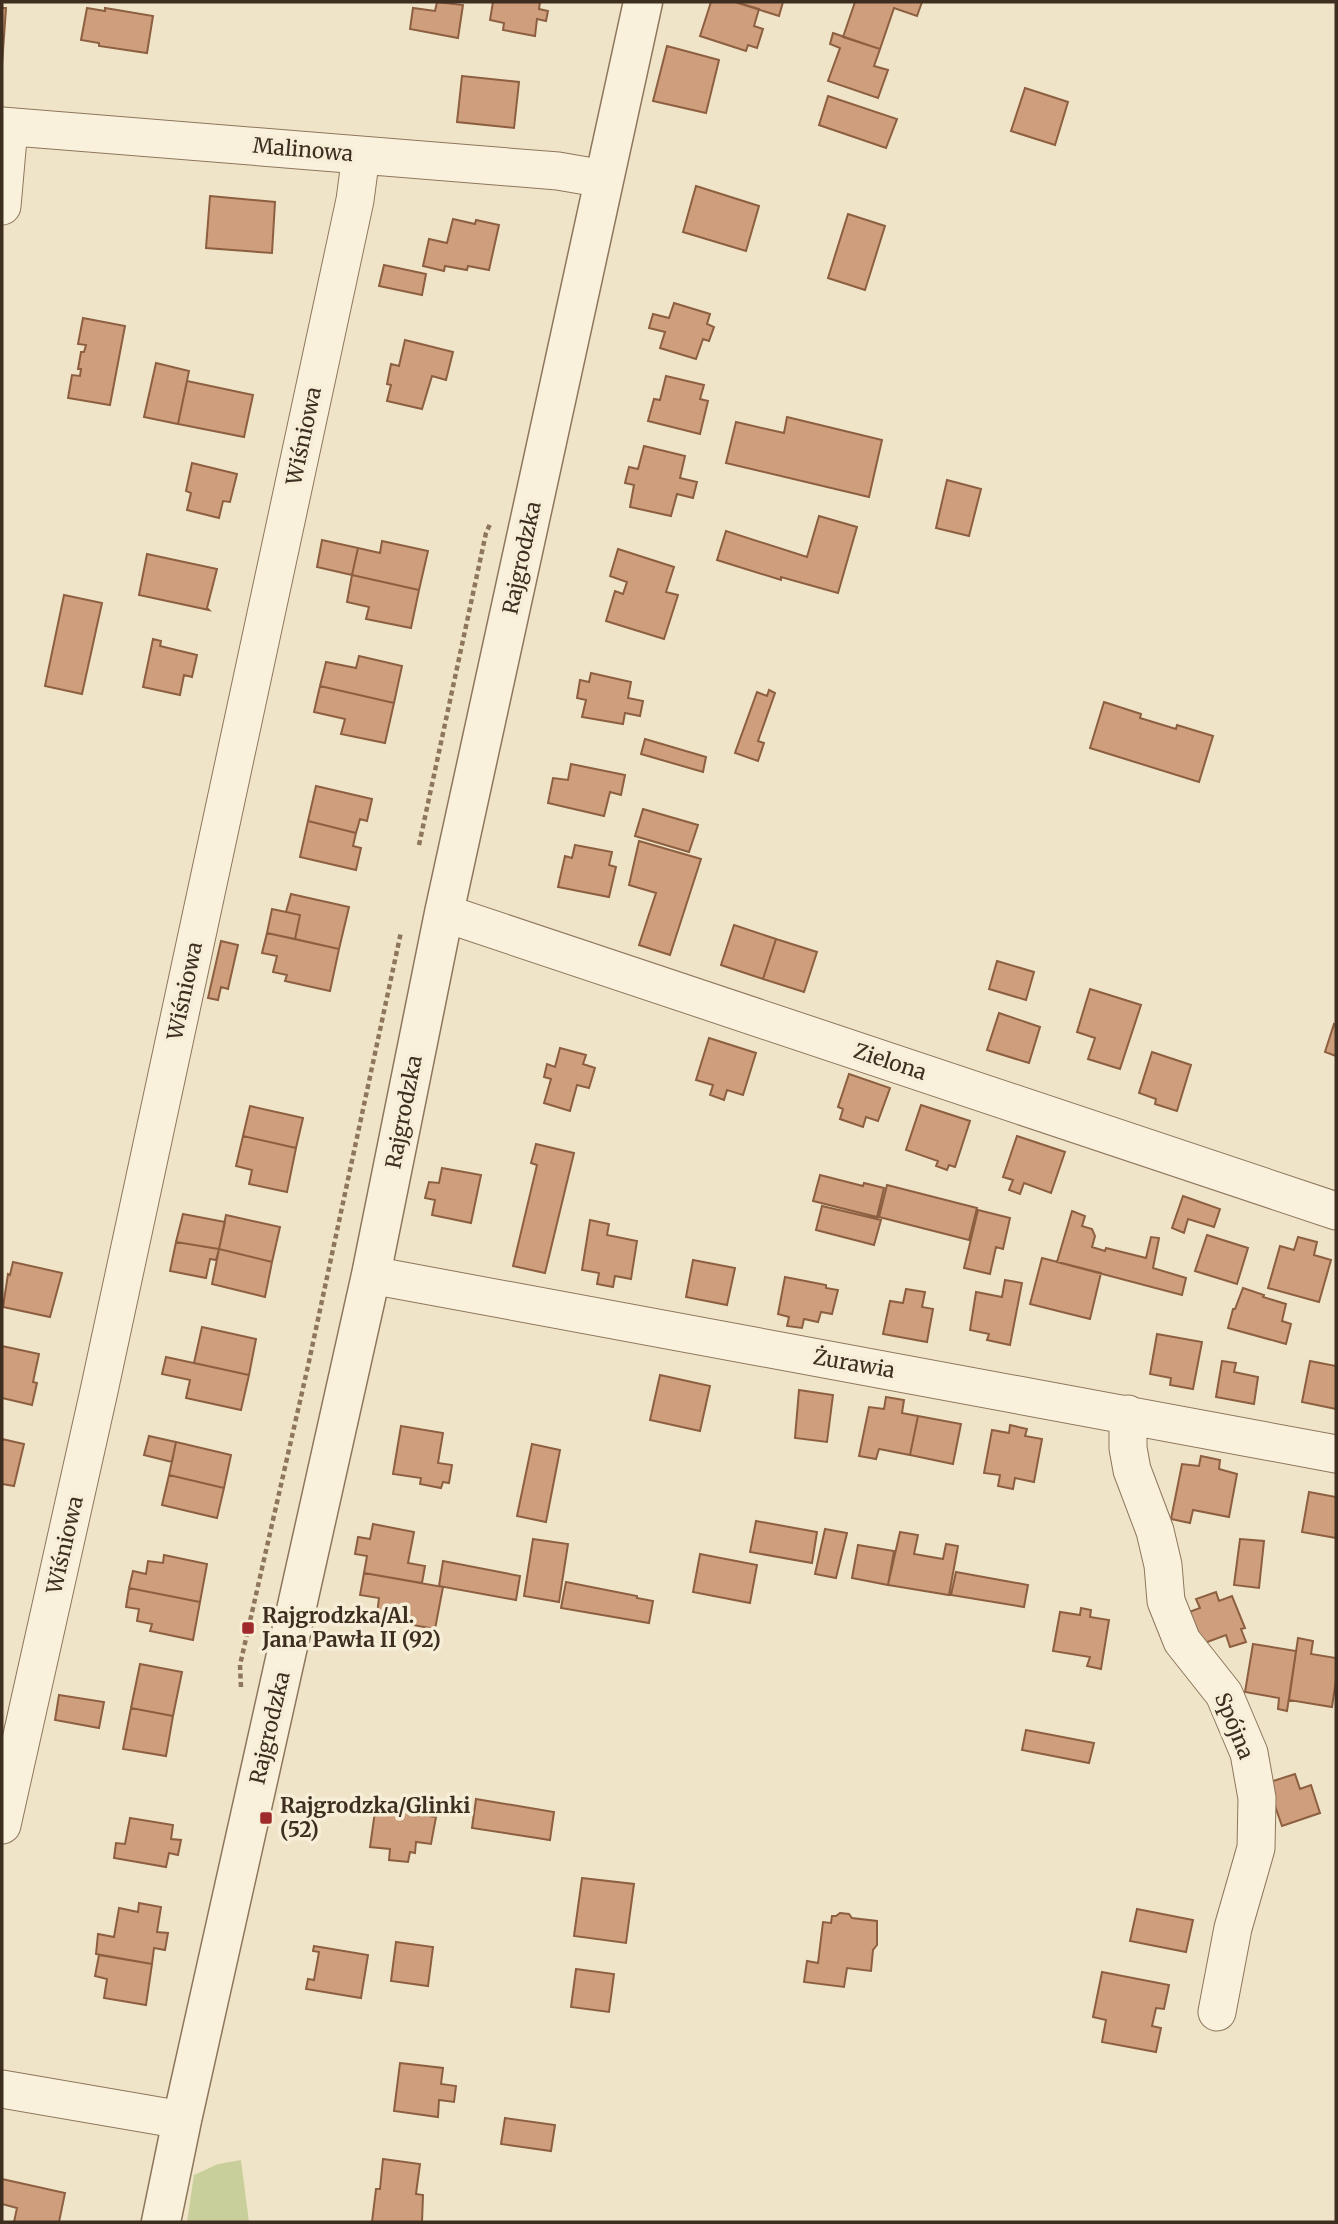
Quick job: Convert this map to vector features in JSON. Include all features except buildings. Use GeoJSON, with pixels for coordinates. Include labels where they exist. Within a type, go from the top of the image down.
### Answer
{"type":"FeatureCollection","features":[{"type":"Feature","properties":{"kind":"street","name":"Rajgrodzka"},"geometry":{"type":"LineString","coordinates":[[161,2222],[371,1275],[444,913],[643,2]]}},
{"type":"Feature","properties":{"kind":"street","name":"Malinowa"},"geometry":{"type":"LineString","coordinates":[[5,126],[558,171],[604,179]]}},
{"type":"Feature","properties":{"kind":"street"},"geometry":{"type":"LineString","coordinates":[[2,205],[5,126]]}},
{"type":"Feature","properties":{"kind":"street","name":"Wiśniowa"},"geometry":{"type":"LineString","coordinates":[[2,1825],[102,1378],[352,213],[360,155]]}},
{"type":"Feature","properties":{"kind":"street","name":"Zielona"},"geometry":{"type":"LineString","coordinates":[[444,913],[1336,1211]]}},
{"type":"Feature","properties":{"kind":"street","name":"Żurawia"},"geometry":{"type":"LineString","coordinates":[[371,1275],[1336,1454]]}},
{"type":"Feature","properties":{"kind":"street","name":"Spójna"},"geometry":{"type":"LineString","coordinates":[[1128,1414],[1128,1448],[1132,1470],[1155,1531],[1163,1565],[1166,1601],[1182,1641],[1224,1694],[1249,1754],[1257,1798],[1256,1848],[1233,1928],[1217,2012]]}},
{"type":"Feature","properties":{"kind":"street"},"geometry":{"type":"LineString","coordinates":[[2,2090],[182,2120]]}},
{"type":"Feature","properties":{"kind":"green space"},"geometry":{"type":"Polygon","coordinates":[[[241,2160],[249,2222],[187,2222],[194,2175],[218,2164],[241,2160]]]}},
{"type":"Feature","properties":{"kind":"place","name":"Rajgrodzka/Al. Jana Pawła II (92)"},"geometry":{"type":"Point","coordinates":[248,1628]}},
{"type":"Feature","properties":{"kind":"place","name":"Rajgrodzka/Glinki (52)"},"geometry":{"type":"Point","coordinates":[266,1818]}}]}
